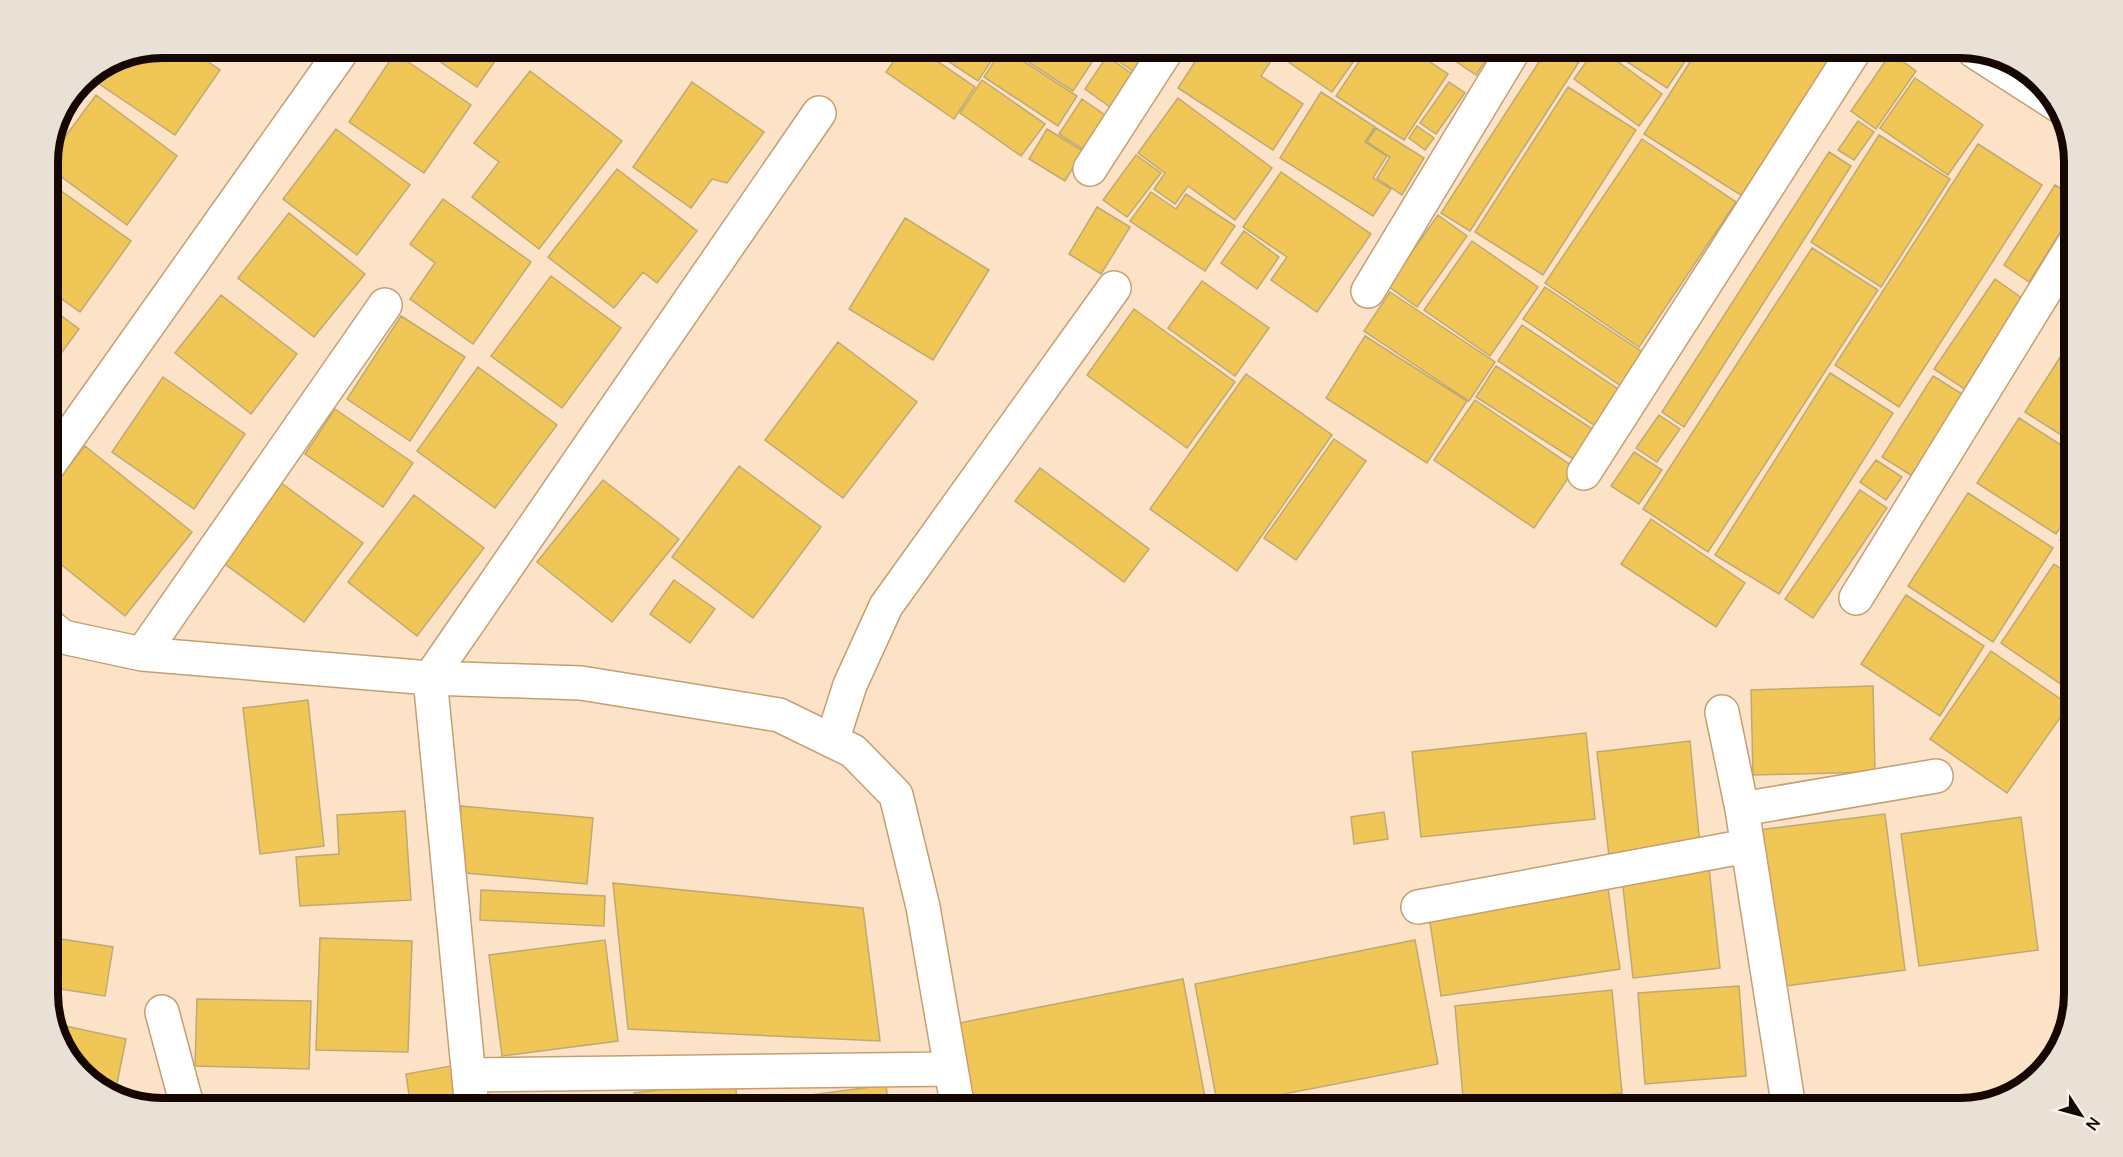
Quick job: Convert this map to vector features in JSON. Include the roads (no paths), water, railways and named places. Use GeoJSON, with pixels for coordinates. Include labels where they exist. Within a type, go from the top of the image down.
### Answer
{"type":"FeatureCollection","features":[{"type":"Feature","properties":{"kind":"street"},"geometry":{"type":"LineString","coordinates":[[59,450],[337,58]]}},
{"type":"Feature","properties":{"kind":"street"},"geometry":{"type":"LineString","coordinates":[[1090,169],[1162,58]]}},
{"type":"Feature","properties":{"kind":"street"},"geometry":{"type":"LineString","coordinates":[[1368,291],[1509,58]]}},
{"type":"Feature","properties":{"kind":"street"},"geometry":{"type":"LineString","coordinates":[[1584,473],[1850,58]]}},
{"type":"Feature","properties":{"kind":"street"},"geometry":{"type":"LineString","coordinates":[[1995,64],[2036,91]]}},
{"type":"Feature","properties":{"kind":"street"},"geometry":{"type":"LineString","coordinates":[[471,1098],[430,678],[819,113]]}},
{"type":"Feature","properties":{"kind":"street"},"geometry":{"type":"LineString","coordinates":[[1856,598],[2064,260]]}},
{"type":"Feature","properties":{"kind":"street"},"geometry":{"type":"LineString","coordinates":[[832,741],[850,685],[886,606],[1114,288]]}},
{"type":"Feature","properties":{"kind":"street"},"geometry":{"type":"LineString","coordinates":[[142,654],[385,305]]}},
{"type":"Feature","properties":{"kind":"street"},"geometry":{"type":"LineString","coordinates":[[59,634],[63,637],[142,654],[430,678],[593,685],[779,715],[853,751],[896,795],[923,907],[956,1098]]}},
{"type":"Feature","properties":{"kind":"street"},"geometry":{"type":"LineString","coordinates":[[1722,712],[1742,809],[1787,1098]]}},
{"type":"Feature","properties":{"kind":"street"},"geometry":{"type":"LineString","coordinates":[[1742,809],[1936,776]]}},
{"type":"Feature","properties":{"kind":"street"},"geometry":{"type":"LineString","coordinates":[[1418,907],[1747,846]]}},
{"type":"Feature","properties":{"kind":"street"},"geometry":{"type":"LineString","coordinates":[[162,1012],[185,1098]]}},
{"type":"Feature","properties":{"kind":"street"},"geometry":{"type":"LineString","coordinates":[[469,1075],[951,1068]]}}]}
